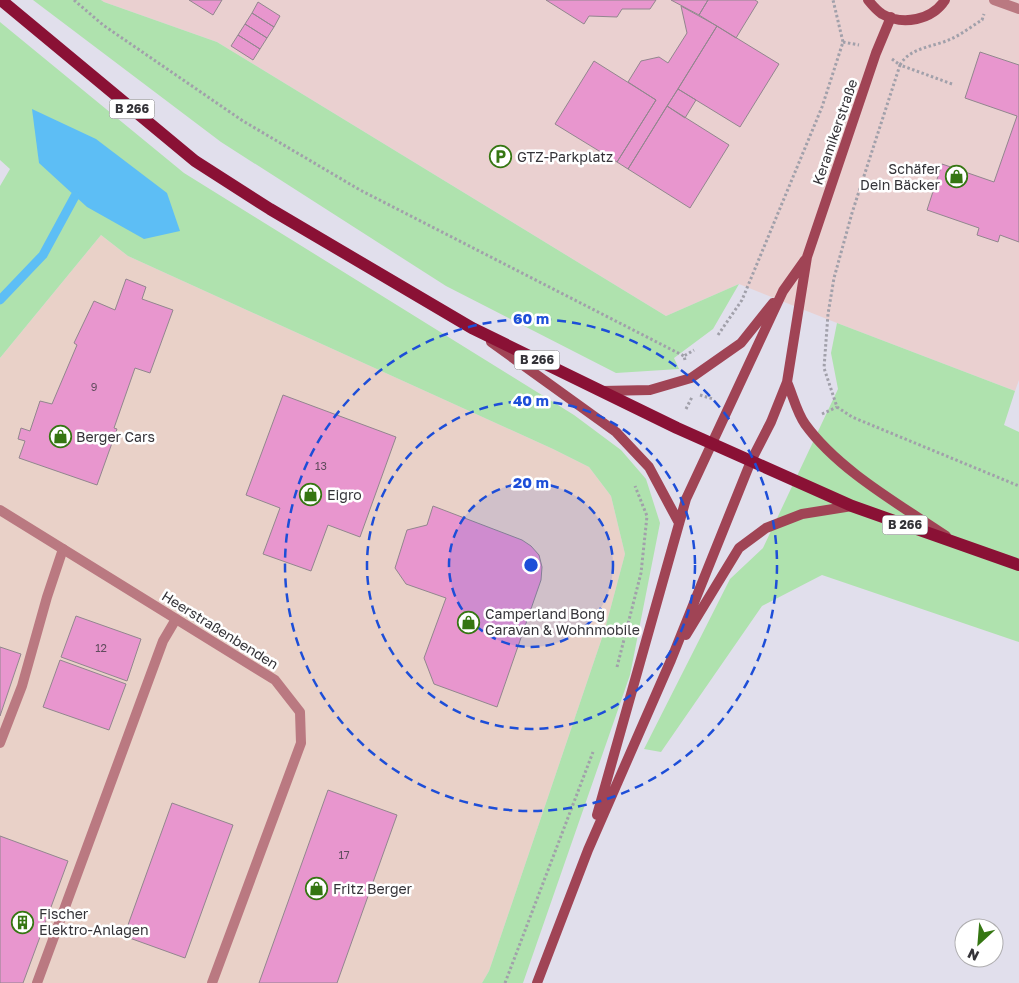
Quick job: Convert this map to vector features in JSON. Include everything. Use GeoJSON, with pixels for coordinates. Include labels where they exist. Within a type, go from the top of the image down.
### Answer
{"type":"FeatureCollection","features":[{"type":"Feature","properties":{"kind":"main road","name":"B 266"},"geometry":{"type":"LineString","coordinates":[[1,0],[195,161],[270,209],[472,328],[712,443],[852,506],[1019,565]]}},
{"type":"Feature","properties":{"kind":"main road"},"geometry":{"type":"LineString","coordinates":[[868,0],[876,9],[890,17],[905,20],[920,18],[933,12],[946,0]]}},
{"type":"Feature","properties":{"kind":"main road","name":"Keramikerstraße"},"geometry":{"type":"LineString","coordinates":[[671,660],[751,461],[771,422],[787,382],[807,257],[890,17]]}},
{"type":"Feature","properties":{"kind":"main road","name":"Keramikerstraße"},"geometry":{"type":"LineString","coordinates":[[588,850],[686,499],[783,291],[807,257]]}},
{"type":"Feature","properties":{"kind":"main road"},"geometry":{"type":"LineString","coordinates":[[601,391],[650,390],[691,378],[741,343],[783,291]]}},
{"type":"Feature","properties":{"kind":"main road"},"geometry":{"type":"LineString","coordinates":[[472,328],[616,432],[649,468],[679,523]]}},
{"type":"Feature","properties":{"kind":"main road"},"geometry":{"type":"LineString","coordinates":[[787,382],[804,423],[828,451],[859,476],[957,544]]}},
{"type":"Feature","properties":{"kind":"main road"},"geometry":{"type":"LineString","coordinates":[[537,983],[588,850],[671,660],[739,548],[766,528],[802,514],[852,506]]}},
{"type":"Feature","properties":{"kind":"street"},"geometry":{"type":"LineString","coordinates":[[991,3],[1019,9]]}},
{"type":"Feature","properties":{"kind":"street","name":"Heerstraßenbenden"},"geometry":{"type":"LineString","coordinates":[[0,510],[275,680],[300,712],[301,743],[212,983]]}},
{"type":"Feature","properties":{"kind":"street"},"geometry":{"type":"LineString","coordinates":[[0,743],[22,686],[47,597],[63,549]]}},
{"type":"Feature","properties":{"kind":"street"},"geometry":{"type":"LineString","coordinates":[[37,983],[163,641],[176,619]]}},
{"type":"Feature","properties":{"kind":"path"},"geometry":{"type":"LineString","coordinates":[[74,0],[103,25],[243,121],[343,180],[684,356],[686,362]]}},
{"type":"Feature","properties":{"kind":"path"},"geometry":{"type":"LineString","coordinates":[[713,341],[742,300],[822,107],[843,42],[833,0]]}},
{"type":"Feature","properties":{"kind":"path"},"geometry":{"type":"LineString","coordinates":[[991,3],[982,20],[951,39],[915,51],[904,57],[900,65],[852,213],[834,278],[828,314],[824,368],[837,407],[852,417],[1019,486]]}},
{"type":"Feature","properties":{"kind":"path"},"geometry":{"type":"LineString","coordinates":[[843,42],[858,44],[900,65],[952,84]]}},
{"type":"Feature","properties":{"kind":"path"},"geometry":{"type":"LineString","coordinates":[[684,356],[698,348]]}},
{"type":"Feature","properties":{"kind":"path"},"geometry":{"type":"LineString","coordinates":[[694,392],[719,402]]}},
{"type":"Feature","properties":{"kind":"path"},"geometry":{"type":"LineString","coordinates":[[816,417],[837,407]]}},
{"type":"Feature","properties":{"kind":"path"},"geometry":{"type":"LineString","coordinates":[[616,668],[641,573],[647,516],[634,483]]}},
{"type":"Feature","properties":{"kind":"path"},"geometry":{"type":"LineString","coordinates":[[506,983],[596,744]]}},
{"type":"Feature","properties":{"kind":"shaded area"},"geometry":{"type":"Polygon","coordinates":[[[101,0],[1019,0],[1019,380],[1015,391],[739,284],[666,316],[217,42],[101,0]]]}},
{"type":"Feature","properties":{"kind":"shaded area"},"geometry":{"type":"Polygon","coordinates":[[[101,235],[128,256],[589,467],[611,496],[625,554],[605,629],[489,971],[482,983],[0,983],[0,358],[101,235]]]}},
{"type":"Feature","properties":{"kind":"green space"},"geometry":{"type":"Polygon","coordinates":[[[33,0],[101,0],[217,42],[666,316],[739,284],[713,329],[674,358],[679,369],[616,373],[446,286],[221,142],[33,0]]]}},
{"type":"Feature","properties":{"kind":"green space"},"geometry":{"type":"Polygon","coordinates":[[[0,22],[184,173],[574,415],[621,450],[646,479],[660,523],[630,675],[523,983],[482,983],[489,971],[605,629],[625,554],[611,496],[589,467],[128,256],[101,235],[0,358],[0,186],[10,169],[0,160],[0,22]]]}},
{"type":"Feature","properties":{"kind":"green space"},"geometry":{"type":"Polygon","coordinates":[[[837,323],[1015,391],[1004,425],[1019,432],[1019,642],[822,575],[762,606],[661,752],[644,749],[730,579],[763,548],[838,389],[831,353],[837,323]]]}},
{"type":"Feature","properties":{"kind":"water"},"geometry":{"type":"Polygon","coordinates":[[[32,109],[96,139],[167,193],[180,231],[144,239],[87,207],[39,163],[32,109]]]}},
{"type":"Feature","properties":{"kind":"building"},"geometry":{"type":"Polygon","coordinates":[[[189,0],[222,0],[213,15],[189,0]]]}},
{"type":"Feature","properties":{"kind":"building"},"geometry":{"type":"Polygon","coordinates":[[[546,0],[656,0],[650,9],[622,9],[617,17],[589,16],[584,24],[546,0]]]}},
{"type":"Feature","properties":{"kind":"building"},"geometry":{"type":"Polygon","coordinates":[[[671,0],[708,0],[699,15],[671,0]]]}},
{"type":"Feature","properties":{"kind":"building"},"geometry":{"type":"Polygon","coordinates":[[[708,0],[755,0],[758,2],[736,38],[699,15],[708,0]]]}},
{"type":"Feature","properties":{"kind":"building"},"geometry":{"type":"Polygon","coordinates":[[[258,2],[280,16],[274,27],[252,13],[258,2]]]}},
{"type":"Feature","properties":{"kind":"building"},"geometry":{"type":"Polygon","coordinates":[[[681,6],[717,26],[628,169],[617,162],[656,100],[628,82],[641,61],[659,57],[668,63],[687,33],[681,6]]]}},
{"type":"Feature","properties":{"kind":"building"},"geometry":{"type":"Polygon","coordinates":[[[252,13],[274,27],[267,38],[245,24],[252,13]]]}},
{"type":"Feature","properties":{"kind":"building"},"geometry":{"type":"Polygon","coordinates":[[[245,24],[267,38],[260,49],[238,35],[245,24]]]}},
{"type":"Feature","properties":{"kind":"building"},"geometry":{"type":"Polygon","coordinates":[[[717,26],[779,64],[740,127],[678,89],[717,26]]]}},
{"type":"Feature","properties":{"kind":"building"},"geometry":{"type":"Polygon","coordinates":[[[238,35],[260,49],[253,60],[231,46],[238,35]]]}},
{"type":"Feature","properties":{"kind":"building"},"geometry":{"type":"Polygon","coordinates":[[[980,52],[1019,65],[1019,242],[1000,235],[998,242],[977,235],[979,228],[927,210],[942,164],[994,182],[1017,116],[965,98],[980,52]]]}},
{"type":"Feature","properties":{"kind":"building"},"geometry":{"type":"Polygon","coordinates":[[[594,61],[656,100],[617,162],[555,124],[594,61]]]}},
{"type":"Feature","properties":{"kind":"building"},"geometry":{"type":"Polygon","coordinates":[[[678,89],[696,100],[685,118],[667,106],[678,89]]]}},
{"type":"Feature","properties":{"kind":"building"},"geometry":{"type":"Polygon","coordinates":[[[667,106],[729,145],[690,208],[628,169],[667,106]]]}},
{"type":"Feature","properties":{"kind":"building"},"geometry":{"type":"Polygon","coordinates":[[[126,279],[146,287],[142,299],[173,310],[150,373],[135,368],[114,428],[117,429],[97,485],[19,458],[25,441],[18,439],[21,428],[30,431],[40,401],[52,404],[77,345],[74,343],[94,301],[115,310],[126,279]]]}},
{"type":"Feature","properties":{"kind":"building"},"geometry":{"type":"Polygon","coordinates":[[[283,395],[396,437],[360,537],[328,525],[311,571],[263,554],[280,508],[246,495],[283,395]]]}},
{"type":"Feature","properties":{"kind":"building"},"geometry":{"type":"Polygon","coordinates":[[[433,506],[522,540],[539,555],[542,567],[541,580],[497,707],[434,684],[424,658],[446,598],[406,584],[395,568],[407,530],[427,525],[433,506]]]}},
{"type":"Feature","properties":{"kind":"building"},"geometry":{"type":"Polygon","coordinates":[[[76,616],[141,639],[127,681],[61,657],[76,616]]]}},
{"type":"Feature","properties":{"kind":"building"},"geometry":{"type":"Polygon","coordinates":[[[0,647],[21,654],[0,716],[0,647]]]}},
{"type":"Feature","properties":{"kind":"building"},"geometry":{"type":"Polygon","coordinates":[[[60,660],[126,684],[109,730],[43,707],[60,660]]]}},
{"type":"Feature","properties":{"kind":"building"},"geometry":{"type":"Polygon","coordinates":[[[328,790],[397,815],[337,983],[259,983],[328,790]]]}},
{"type":"Feature","properties":{"kind":"building"},"geometry":{"type":"Polygon","coordinates":[[[172,803],[233,825],[185,958],[124,936],[172,803]]]}},
{"type":"Feature","properties":{"kind":"building","name":"Fischer Elektro-Anlagen"},"geometry":{"type":"Polygon","coordinates":[[[0,836],[68,861],[23,983],[0,983],[0,836]]]}},
{"type":"Feature","properties":{"kind":"waterway"},"geometry":{"type":"LineString","coordinates":[[0,300],[43,255],[75,196]]}},
{"type":"Feature","properties":{"kind":"place","name":"GTZ-Parkplatz"},"geometry":{"type":"Point","coordinates":[501,157]}},
{"type":"Feature","properties":{"kind":"place","name":"Schäfer Dein Bäcker"},"geometry":{"type":"Point","coordinates":[956,177]}},
{"type":"Feature","properties":{"kind":"place","name":"Berger Cars"},"geometry":{"type":"Point","coordinates":[60,437]}},
{"type":"Feature","properties":{"kind":"place","name":"Eigro"},"geometry":{"type":"Point","coordinates":[311,495]}},
{"type":"Feature","properties":{"kind":"place","name":"Camperland Bong Caravan & Wohnmobile"},"geometry":{"type":"Point","coordinates":[469,622]}},
{"type":"Feature","properties":{"kind":"place","name":"Fritz Berger"},"geometry":{"type":"Point","coordinates":[317,889]}},
{"type":"Feature","properties":{"kind":"place","name":"Fischer Elektro-Anlagen"},"geometry":{"type":"Point","coordinates":[23,922]}}]}
